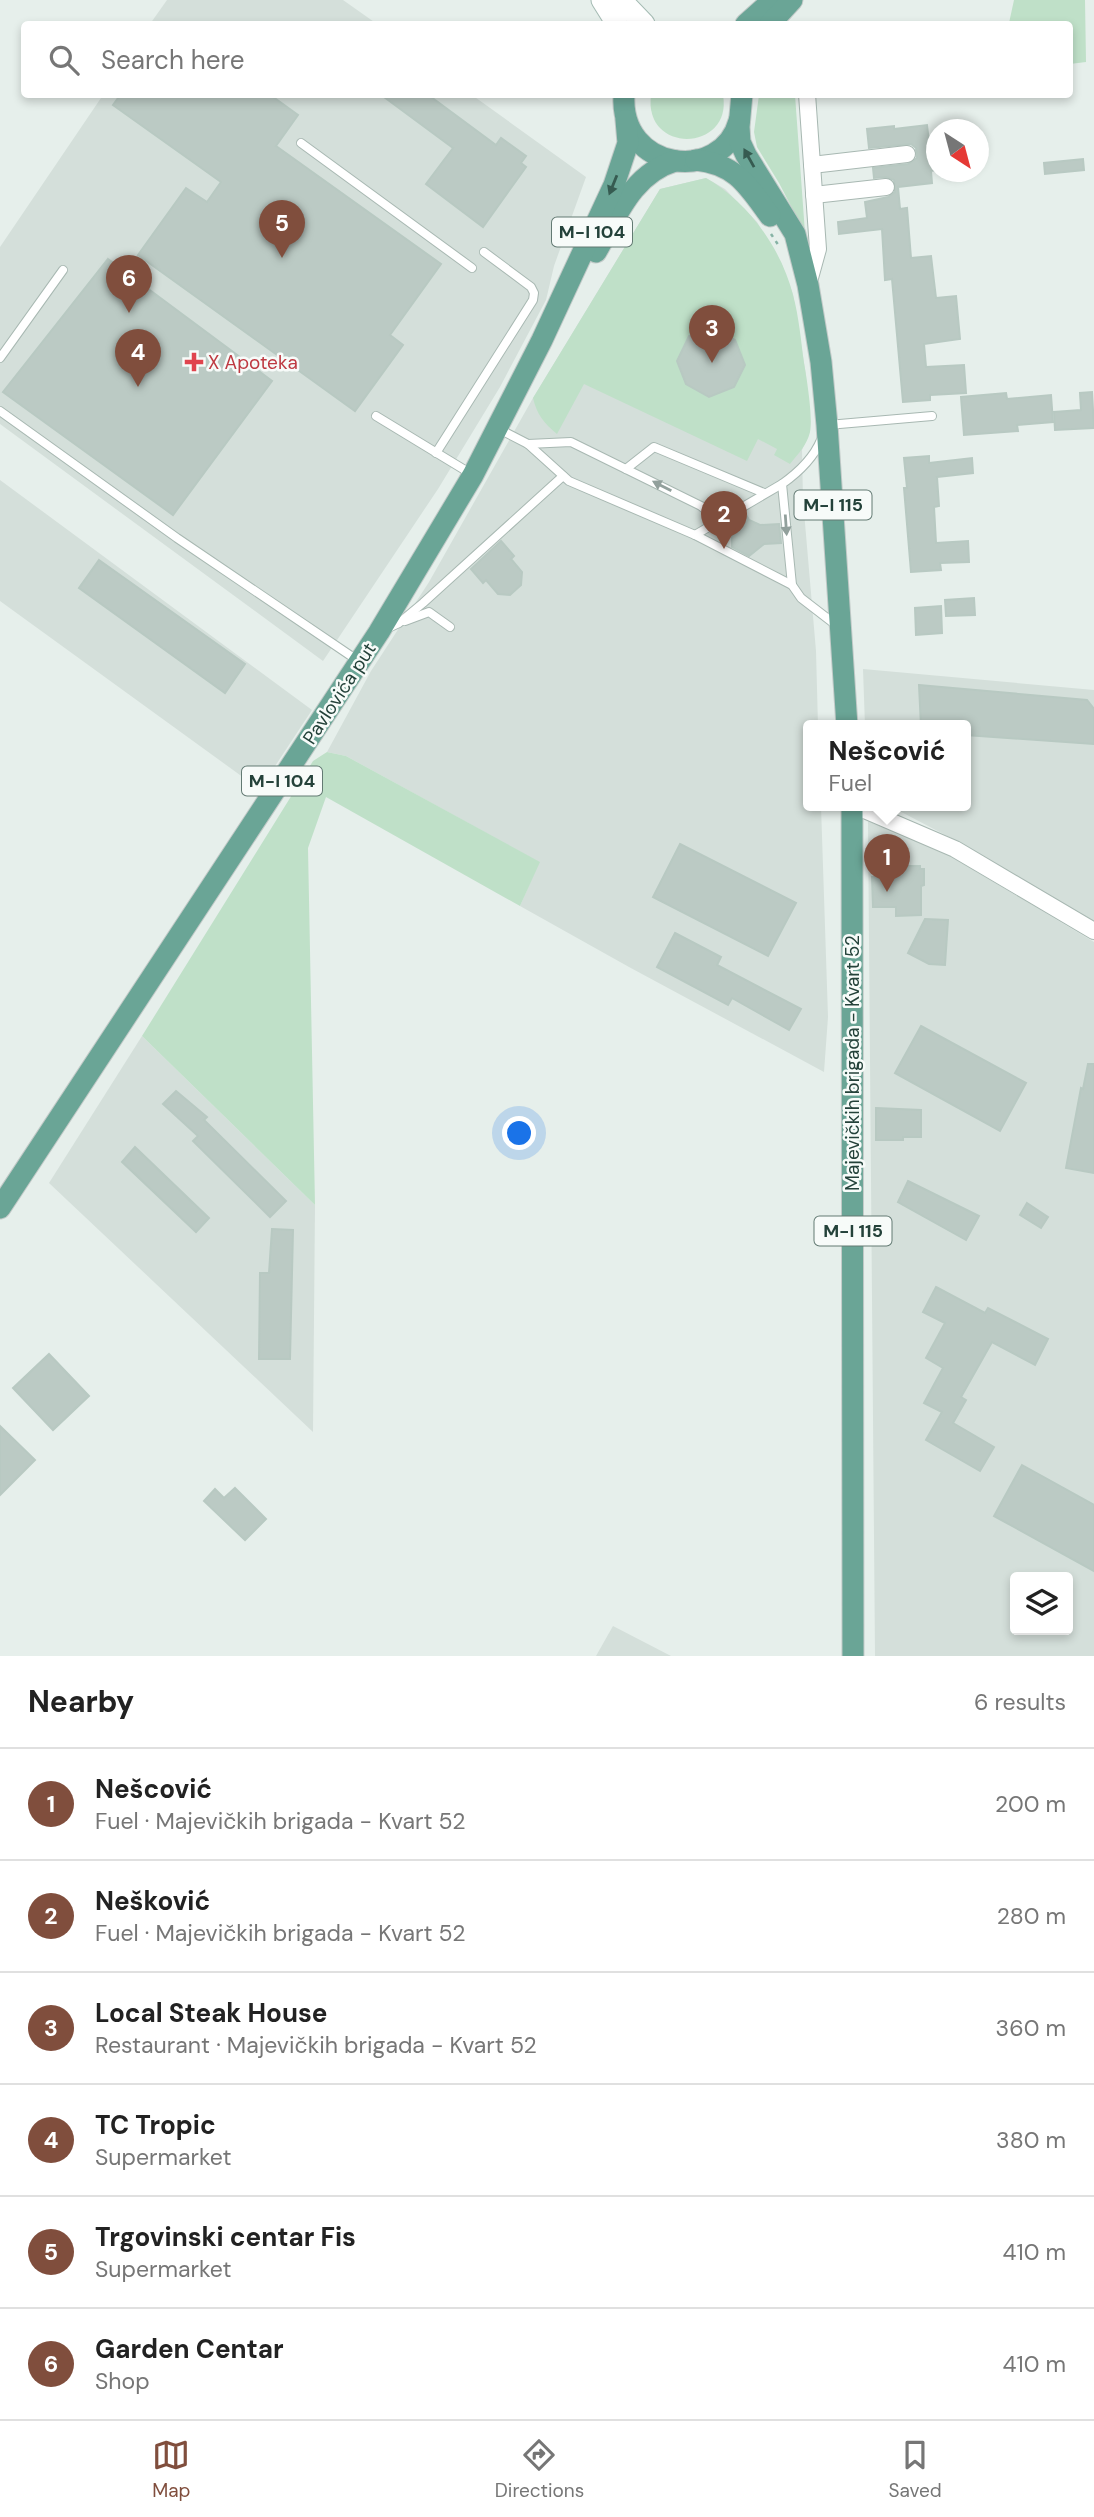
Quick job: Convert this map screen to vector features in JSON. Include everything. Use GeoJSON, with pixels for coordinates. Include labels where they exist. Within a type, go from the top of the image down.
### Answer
{"type":"FeatureCollection","features":[{"type":"Feature","properties":{"kind":"main road"},"geometry":{"type":"LineString","coordinates":[[603,0],[615,21]]}},
{"type":"Feature","properties":{"kind":"main road"},"geometry":{"type":"LineString","coordinates":[[621,0],[640,21]]}},
{"type":"Feature","properties":{"kind":"main road"},"geometry":{"type":"LineString","coordinates":[[749,21],[773,0]]}},
{"type":"Feature","properties":{"kind":"main road"},"geometry":{"type":"LineString","coordinates":[[773,21],[792,0]]}},
{"type":"Feature","properties":{"kind":"main road","name":"M-I 115"},"geometry":{"type":"LineString","coordinates":[[624,98],[626,120],[633,135],[644,148],[659,157],[721,164],[739,177],[773,220],[808,285]]}},
{"type":"Feature","properties":{"kind":"main road","name":"M-I 115"},"geometry":{"type":"LineString","coordinates":[[685,161],[713,154],[727,142],[737,127],[742,102]]}},
{"type":"Feature","properties":{"kind":"main road","name":"M-I 115"},"geometry":{"type":"LineString","coordinates":[[742,102],[740,142],[795,234],[808,285],[821,362],[827,425],[847,720]]}},
{"type":"Feature","properties":{"kind":"main road","name":"M-I 104"},"geometry":{"type":"LineString","coordinates":[[542,340],[614,185],[628,143],[626,120]]}},
{"type":"Feature","properties":{"kind":"main road","name":"M-I 104"},"geometry":{"type":"LineString","coordinates":[[542,340],[635,185],[659,166],[685,161]]}},
{"type":"Feature","properties":{"kind":"main road","name":"Pavlovića put"},"geometry":{"type":"LineString","coordinates":[[0,1208],[379,632],[473,475],[542,340]]}},
{"type":"Feature","properties":{"kind":"main road","name":"Majevičkih brigada - Kvart 52"},"geometry":{"type":"LineString","coordinates":[[853,811],[853,1656]]}},
{"type":"Feature","properties":{"kind":"street"},"geometry":{"type":"LineString","coordinates":[[807,98],[818,249],[808,285]]}},
{"type":"Feature","properties":{"kind":"street"},"geometry":{"type":"LineString","coordinates":[[813,165],[907,154]]}},
{"type":"Feature","properties":{"kind":"street"},"geometry":{"type":"LineString","coordinates":[[814,195],[886,187]]}},
{"type":"Feature","properties":{"kind":"street","name":"Majevičkih brigada - Kvart 52"},"geometry":{"type":"LineString","coordinates":[[865,811],[955,849],[1094,931]]}},
{"type":"Feature","properties":{"kind":"lane"},"geometry":{"type":"LineString","coordinates":[[301,143],[472,268]]}},
{"type":"Feature","properties":{"kind":"lane"},"geometry":{"type":"LineString","coordinates":[[436,453],[533,300],[531,287],[484,253]]}},
{"type":"Feature","properties":{"kind":"lane"},"geometry":{"type":"LineString","coordinates":[[0,358],[63,270]]}},
{"type":"Feature","properties":{"kind":"lane"},"geometry":{"type":"LineString","coordinates":[[0,411],[177,538],[359,662]]}},
{"type":"Feature","properties":{"kind":"lane"},"geometry":{"type":"LineString","coordinates":[[376,415],[473,475]]}},
{"type":"Feature","properties":{"kind":"lane"},"geometry":{"type":"LineString","coordinates":[[695,535],[795,475],[815,454],[827,425],[932,416]]}},
{"type":"Feature","properties":{"kind":"lane"},"geometry":{"type":"LineString","coordinates":[[498,428],[528,444],[569,481],[695,535],[792,585],[801,598],[841,629]]}},
{"type":"Feature","properties":{"kind":"lane"},"geometry":{"type":"LineString","coordinates":[[528,444],[571,442],[701,506],[720,521]]}},
{"type":"Feature","properties":{"kind":"lane"},"geometry":{"type":"LineString","coordinates":[[626,469],[654,447],[764,493]]}},
{"type":"Feature","properties":{"kind":"lane"},"geometry":{"type":"LineString","coordinates":[[399,623],[563,476]]}},
{"type":"Feature","properties":{"kind":"lane"},"geometry":{"type":"LineString","coordinates":[[782,484],[792,585]]}},
{"type":"Feature","properties":{"kind":"lane"},"geometry":{"type":"LineString","coordinates":[[379,632],[429,612],[450,627]]}},
{"type":"Feature","properties":{"kind":"path"},"geometry":{"type":"LineString","coordinates":[[770,232],[782,252]]}},
{"type":"Feature","properties":{"kind":"shaded area"},"geometry":{"type":"Polygon","coordinates":[[[167,0],[343,0],[373,21],[152,21],[167,0]]]}},
{"type":"Feature","properties":{"kind":"shaded area"},"geometry":{"type":"Polygon","coordinates":[[[101,98],[476,98],[586,177],[554,266],[546,300],[500,387],[438,489],[323,661],[0,424],[0,247],[101,98]]]}},
{"type":"Feature","properties":{"kind":"shaded area"},"geometry":{"type":"Polygon","coordinates":[[[706,178],[725,189],[757,222],[781,262],[793,294],[806,375],[810,431],[802,450],[803,500],[816,651],[818,720],[803,720],[803,811],[821,811],[828,1017],[824,1072],[520,906],[539,862],[346,756],[327,752],[371,671],[429,582],[533,398],[660,189],[706,178]]]}},
{"type":"Feature","properties":{"kind":"shaded area"},"geometry":{"type":"Polygon","coordinates":[[[0,480],[312,710],[258,792],[251,783],[0,601],[0,480]]]}},
{"type":"Feature","properties":{"kind":"shaded area"},"geometry":{"type":"Polygon","coordinates":[[[863,669],[1094,690],[1094,922],[968,847],[900,811],[971,811],[971,720],[865,720],[863,669]]]}},
{"type":"Feature","properties":{"kind":"shaded area"},"geometry":{"type":"Polygon","coordinates":[[[868,821],[947,854],[1094,942],[1094,1656],[875,1656],[868,821]]]}},
{"type":"Feature","properties":{"kind":"shaded area"},"geometry":{"type":"Polygon","coordinates":[[[142,1036],[315,1205],[313,1432],[49,1183],[142,1036]]]}},
{"type":"Feature","properties":{"kind":"shaded area"},"geometry":{"type":"Polygon","coordinates":[[[613,1626],[671,1656],[596,1656],[613,1626]]]}},
{"type":"Feature","properties":{"kind":"green space"},"geometry":{"type":"Polygon","coordinates":[[[1014,0],[1085,0],[1086,62],[1073,64],[1073,21],[1009,21],[1014,0]]]}},
{"type":"Feature","properties":{"kind":"green space"},"geometry":{"type":"Polygon","coordinates":[[[651,98],[723,98],[722,114],[715,127],[703,136],[688,139],[673,136],[660,128],[652,115],[651,98]]]}},
{"type":"Feature","properties":{"kind":"green space"},"geometry":{"type":"Polygon","coordinates":[[[759,98],[795,98],[805,233],[757,147],[754,132],[759,98]]]}},
{"type":"Feature","properties":{"kind":"green space"},"geometry":{"type":"Polygon","coordinates":[[[706,178],[749,213],[771,244],[788,277],[798,320],[811,425],[807,441],[790,464],[774,455],[777,449],[758,439],[747,461],[584,384],[557,434],[542,418],[533,398],[660,189],[706,178]]]}},
{"type":"Feature","properties":{"kind":"green space"},"geometry":{"type":"Polygon","coordinates":[[[327,752],[346,756],[540,862],[520,906],[326,797],[308,848],[315,1205],[142,1036],[313,761],[327,752]]]}},
{"type":"Feature","properties":{"kind":"building"},"geometry":{"type":"Polygon","coordinates":[[[118,98],[275,98],[298,115],[276,146],[441,264],[390,335],[403,345],[355,411],[138,255],[186,188],[207,202],[221,182],[113,105],[118,98]]]}},
{"type":"Feature","properties":{"kind":"building"},"geometry":{"type":"Polygon","coordinates":[[[385,98],[432,98],[496,145],[501,138],[526,156],[521,163],[526,167],[483,227],[426,184],[453,148],[385,98]]]}},
{"type":"Feature","properties":{"kind":"building"},"geometry":{"type":"Polygon","coordinates":[[[926,125],[926,182],[932,183],[898,187],[900,209],[907,208],[911,258],[931,256],[936,298],[956,296],[960,339],[924,344],[926,367],[964,365],[966,393],[930,395],[930,400],[903,402],[892,279],[885,280],[882,229],[839,234],[838,222],[867,218],[865,202],[888,197],[895,192],[894,180],[886,177],[874,178],[873,168],[908,164],[917,158],[916,148],[911,144],[869,148],[867,129],[894,126],[894,129],[926,125]]]}},
{"type":"Feature","properties":{"kind":"building"},"geometry":{"type":"Polygon","coordinates":[[[1083,159],[1084,170],[1045,174],[1044,163],[1083,159]]]}},
{"type":"Feature","properties":{"kind":"building"},"geometry":{"type":"Polygon","coordinates":[[[108,259],[272,381],[173,515],[3,392],[108,259]]]}},
{"type":"Feature","properties":{"kind":"building"},"geometry":{"type":"Polygon","coordinates":[[[713,328],[735,340],[745,365],[734,387],[709,397],[686,384],[677,361],[689,336],[713,328]]]}},
{"type":"Feature","properties":{"kind":"building"},"geometry":{"type":"Polygon","coordinates":[[[1092,392],[1094,428],[1055,430],[1054,412],[1081,410],[1080,393],[1092,392]]]}},
{"type":"Feature","properties":{"kind":"building"},"geometry":{"type":"Polygon","coordinates":[[[1006,393],[1007,399],[1051,395],[1053,422],[1017,425],[1018,431],[964,435],[961,397],[1006,393]]]}},
{"type":"Feature","properties":{"kind":"building"},"geometry":{"type":"Polygon","coordinates":[[[929,456],[929,463],[972,458],[973,473],[937,477],[939,506],[934,507],[936,543],[968,541],[969,562],[940,563],[941,570],[911,572],[904,458],[929,456]]]}},
{"type":"Feature","properties":{"kind":"building"},"geometry":{"type":"Polygon","coordinates":[[[745,513],[749,520],[760,525],[779,524],[781,543],[764,544],[749,556],[732,547],[732,530],[728,523],[745,513]]]}},
{"type":"Feature","properties":{"kind":"building"},"geometry":{"type":"Polygon","coordinates":[[[501,541],[514,556],[511,559],[522,572],[521,585],[510,595],[498,594],[486,580],[483,583],[471,569],[501,541]]]}},
{"type":"Feature","properties":{"kind":"building"},"geometry":{"type":"Polygon","coordinates":[[[99,560],[245,664],[225,693],[79,588],[99,560]]]}},
{"type":"Feature","properties":{"kind":"building"},"geometry":{"type":"Polygon","coordinates":[[[974,598],[975,615],[946,616],[945,600],[974,598]]]}},
{"type":"Feature","properties":{"kind":"building"},"geometry":{"type":"Polygon","coordinates":[[[941,606],[942,633],[916,635],[915,608],[941,606]]]}},
{"type":"Feature","properties":{"kind":"building"},"geometry":{"type":"Polygon","coordinates":[[[919,685],[1087,700],[1094,709],[1094,744],[971,735],[971,720],[921,720],[919,685]]]}},
{"type":"Feature","properties":{"kind":"building"},"geometry":{"type":"Polygon","coordinates":[[[680,844],[796,903],[768,956],[653,897],[680,844]]]}},
{"type":"Feature","properties":{"kind":"building"},"geometry":{"type":"Polygon","coordinates":[[[899,866],[920,866],[920,869],[924,869],[921,915],[896,916],[896,907],[873,907],[872,877],[896,877],[896,869],[899,870],[899,866]]]}},
{"type":"Feature","properties":{"kind":"building"},"geometry":{"type":"Polygon","coordinates":[[[925,919],[948,920],[945,965],[929,964],[908,953],[925,919]]]}},
{"type":"Feature","properties":{"kind":"building"},"geometry":{"type":"Polygon","coordinates":[[[675,933],[721,957],[717,965],[801,1009],[789,1030],[732,998],[728,1005],[657,967],[675,933]]]}},
{"type":"Feature","properties":{"kind":"building"},"geometry":{"type":"Polygon","coordinates":[[[921,1026],[1026,1083],[1000,1131],[895,1073],[921,1026]]]}},
{"type":"Feature","properties":{"kind":"building"},"geometry":{"type":"Polygon","coordinates":[[[1088,1064],[1094,1064],[1094,1173],[1066,1168],[1088,1064]]]}},
{"type":"Feature","properties":{"kind":"building"},"geometry":{"type":"Polygon","coordinates":[[[176,1091],[207,1117],[204,1120],[286,1201],[270,1217],[193,1141],[198,1136],[163,1104],[176,1091]]]}},
{"type":"Feature","properties":{"kind":"building"},"geometry":{"type":"Polygon","coordinates":[[[876,1108],[921,1110],[921,1137],[876,1140],[876,1108]]]}},
{"type":"Feature","properties":{"kind":"building"},"geometry":{"type":"Polygon","coordinates":[[[135,1147],[209,1218],[196,1232],[122,1162],[135,1147]]]}},
{"type":"Feature","properties":{"kind":"building"},"geometry":{"type":"Polygon","coordinates":[[[908,1181],[979,1216],[966,1240],[898,1202],[908,1181]]]}},
{"type":"Feature","properties":{"kind":"building"},"geometry":{"type":"Polygon","coordinates":[[[1027,1203],[1048,1217],[1041,1228],[1020,1215],[1027,1203]]]}},
{"type":"Feature","properties":{"kind":"building"},"geometry":{"type":"Polygon","coordinates":[[[272,1229],[293,1230],[290,1359],[259,1359],[260,1273],[269,1273],[272,1229]]]}},
{"type":"Feature","properties":{"kind":"building"},"geometry":{"type":"Polygon","coordinates":[[[936,1287],[985,1313],[988,1308],[1048,1339],[1035,1365],[992,1342],[961,1397],[966,1400],[953,1423],[994,1447],[980,1471],[926,1440],[942,1412],[924,1403],[943,1368],[926,1358],[945,1323],[923,1312],[936,1287]]]}},
{"type":"Feature","properties":{"kind":"building"},"geometry":{"type":"Polygon","coordinates":[[[49,1354],[89,1396],[53,1430],[13,1388],[49,1354]]]}},
{"type":"Feature","properties":{"kind":"building"},"geometry":{"type":"Polygon","coordinates":[[[0,1426],[35,1460],[0,1495],[0,1426]]]}},
{"type":"Feature","properties":{"kind":"building"},"geometry":{"type":"Polygon","coordinates":[[[1022,1465],[1094,1505],[1094,1571],[994,1516],[1022,1465]]]}},
{"type":"Feature","properties":{"kind":"building"},"geometry":{"type":"Polygon","coordinates":[[[235,1488],[266,1519],[245,1540],[204,1501],[215,1489],[224,1498],[235,1488]]]}},
{"type":"Feature","properties":{"kind":"place","name":"Trgovinski centar Fis"},"geometry":{"type":"Point","coordinates":[282,258]}},
{"type":"Feature","properties":{"kind":"place","name":"Garden Centar"},"geometry":{"type":"Point","coordinates":[129,313]}},
{"type":"Feature","properties":{"kind":"place","name":"X Apoteka"},"geometry":{"type":"Point","coordinates":[194,362]}},
{"type":"Feature","properties":{"kind":"place","name":"Local Steak House"},"geometry":{"type":"Point","coordinates":[712,363]}},
{"type":"Feature","properties":{"kind":"place","name":"TC Tropic"},"geometry":{"type":"Point","coordinates":[138,387]}},
{"type":"Feature","properties":{"kind":"place","name":"Nešković"},"geometry":{"type":"Point","coordinates":[724,549]}},
{"type":"Feature","properties":{"kind":"place","name":"Nešcović"},"geometry":{"type":"Point","coordinates":[887,892]}}]}
